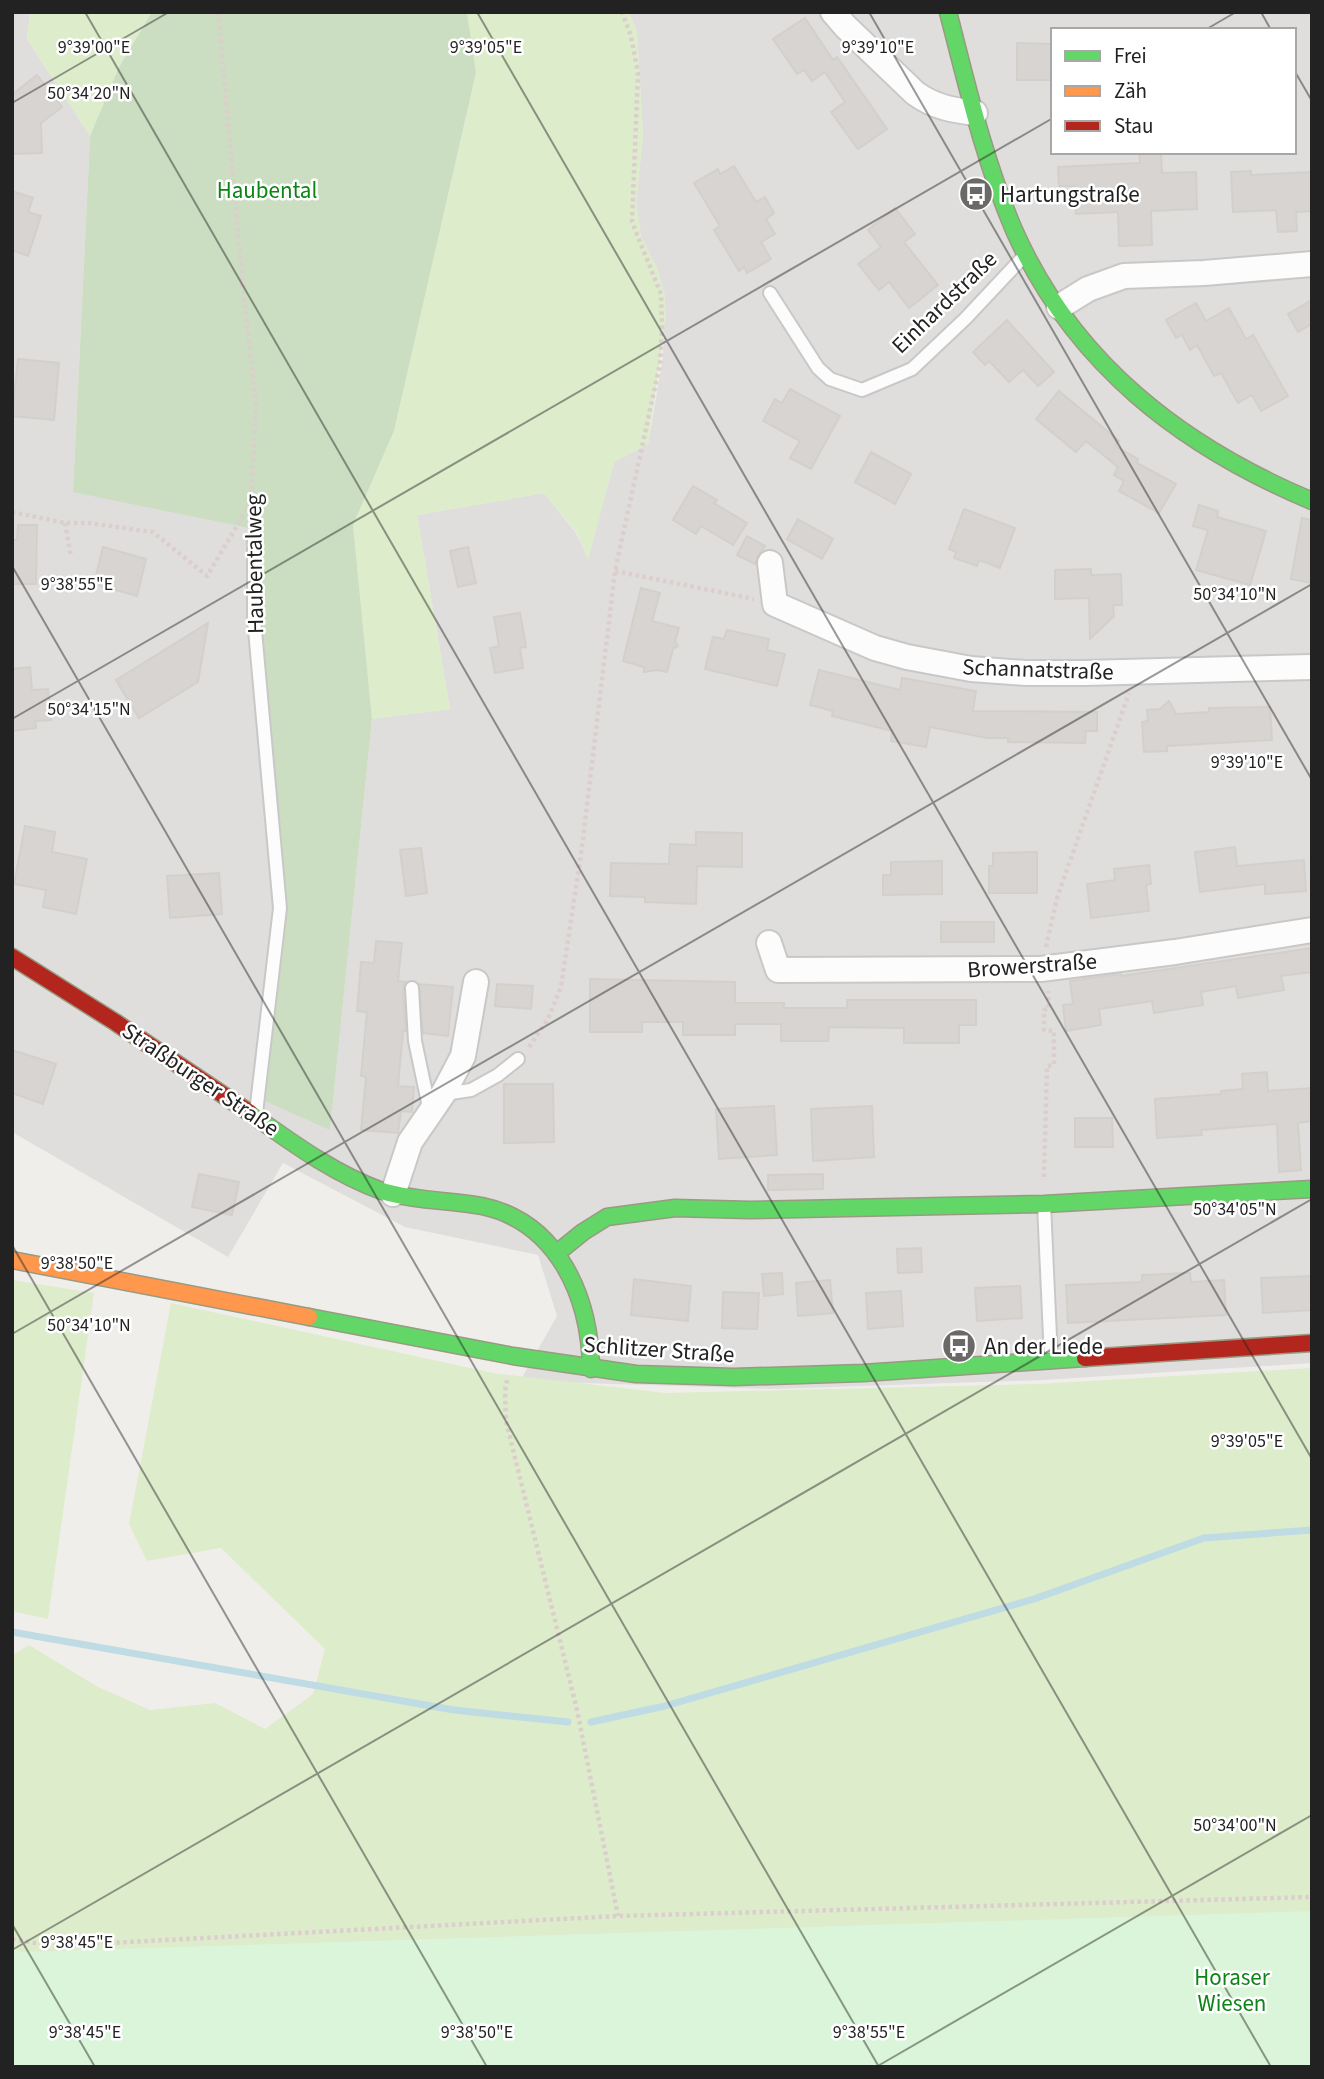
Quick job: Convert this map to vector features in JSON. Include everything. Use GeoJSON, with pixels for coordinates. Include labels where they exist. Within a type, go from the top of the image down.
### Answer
{"type":"FeatureCollection","features":[{"type":"Feature","properties":{"kind":"street"},"geometry":{"type":"LineString","coordinates":[[833,12],[922,98],[945,109],[975,113]]}},
{"type":"Feature","properties":{"kind":"street","name":"Einhardstraße"},"geometry":{"type":"LineString","coordinates":[[948,12],[975,113],[1008,212],[1027,254],[1059,307],[1088,345],[1127,387],[1180,431],[1240,468],[1312,501]]}},
{"type":"Feature","properties":{"kind":"street"},"geometry":{"type":"LineString","coordinates":[[1059,307],[1088,289],[1124,276],[1312,264]]}},
{"type":"Feature","properties":{"kind":"street"},"geometry":{"type":"LineString","coordinates":[[770,563],[775,604]]}},
{"type":"Feature","properties":{"kind":"street","name":"Schannatstraße"},"geometry":{"type":"LineString","coordinates":[[775,604],[874,648],[971,669],[1026,673],[1312,667]]}},
{"type":"Feature","properties":{"kind":"street","name":"Browerstraße"},"geometry":{"type":"LineString","coordinates":[[769,943],[778,970],[1041,969],[1175,953],[1312,930]]}},
{"type":"Feature","properties":{"kind":"street","name":"Straßburger Straße"},"geometry":{"type":"LineString","coordinates":[[12,957],[339,1171],[393,1194],[491,1209],[528,1224],[557,1253],[568,1269],[581,1307],[592,1354],[591,1369]]}},
{"type":"Feature","properties":{"kind":"street"},"geometry":{"type":"LineString","coordinates":[[393,1194],[410,1142],[437,1103],[463,1056],[476,982]]}},
{"type":"Feature","properties":{"kind":"street"},"geometry":{"type":"LineString","coordinates":[[557,1253],[607,1217],[675,1208],[750,1210],[1044,1204],[1312,1189]]}},
{"type":"Feature","properties":{"kind":"street","name":"Schlitzer Straße"},"geometry":{"type":"LineString","coordinates":[[12,1260],[513,1356],[636,1374],[747,1377],[863,1373],[1312,1343]]}},
{"type":"Feature","properties":{"kind":"lane","name":"Einhardstraße"},"geometry":{"type":"LineString","coordinates":[[770,293],[818,368],[830,379],[862,390],[912,369],[965,319],[1027,254]]}},
{"type":"Feature","properties":{"kind":"lane","name":"Haubentalweg"},"geometry":{"type":"LineString","coordinates":[[254,539],[254,619],[280,908],[255,1116]]}},
{"type":"Feature","properties":{"kind":"lane"},"geometry":{"type":"LineString","coordinates":[[412,988],[415,1041],[437,1103],[471,1090],[498,1075],[518,1059]]}},
{"type":"Feature","properties":{"kind":"lane"},"geometry":{"type":"LineString","coordinates":[[1044,1204],[1051,1359]]}},
{"type":"Feature","properties":{"kind":"path","name":"Haubentalweg"},"geometry":{"type":"LineString","coordinates":[[218,12],[256,402],[251,502],[254,539]]}},
{"type":"Feature","properties":{"kind":"path"},"geometry":{"type":"LineString","coordinates":[[518,1059],[536,1040],[561,987],[585,820],[615,571],[657,377],[663,328],[661,294],[632,222],[638,73],[631,36],[622,12]]}},
{"type":"Feature","properties":{"kind":"path"},"geometry":{"type":"LineString","coordinates":[[12,512],[65,523],[88,523],[153,532],[207,576],[251,502]]}},
{"type":"Feature","properties":{"kind":"path"},"geometry":{"type":"LineString","coordinates":[[65,523],[71,557]]}},
{"type":"Feature","properties":{"kind":"path"},"geometry":{"type":"LineString","coordinates":[[615,571],[775,604]]}},
{"type":"Feature","properties":{"kind":"path"},"geometry":{"type":"LineString","coordinates":[[1043,1168],[1047,1066],[1054,1065],[1054,1031],[1044,1030],[1044,1010],[1049,1009],[1048,982],[1041,969],[1058,898],[1137,672]]}},
{"type":"Feature","properties":{"kind":"path"},"geometry":{"type":"LineString","coordinates":[[513,1356],[505,1392],[506,1421],[577,1710],[618,1916]]}},
{"type":"Feature","properties":{"kind":"path"},"geometry":{"type":"LineString","coordinates":[[12,1939],[53,1946],[618,1916],[1312,1897]]}},
{"type":"Feature","properties":{"kind":"shaded area"},"geometry":{"type":"Polygon","coordinates":[[[12,12],[30,12],[27,39],[90,136],[73,491],[253,529],[285,925],[265,1100],[330,1129],[372,719],[450,709],[417,515],[544,493],[576,533],[588,559],[614,462],[648,444],[663,357],[665,297],[657,268],[641,237],[636,202],[643,135],[637,32],[629,12],[1312,12],[1312,1363],[1043,1380],[772,1389],[520,1381],[557,1316],[538,1255],[405,1227],[283,1163],[228,1257],[12,1132],[12,12]]]}},
{"type":"Feature","properties":{"kind":"green space"},"geometry":{"type":"Polygon","coordinates":[[[30,12],[152,12],[119,67],[90,136],[27,39],[30,12]]]}},
{"type":"Feature","properties":{"kind":"green space","name":"Haubental"},"geometry":{"type":"Polygon","coordinates":[[[152,12],[467,12],[476,73],[394,431],[353,525],[372,719],[330,1130],[265,1101],[285,925],[253,529],[73,492],[90,136],[119,67],[152,12]]]}},
{"type":"Feature","properties":{"kind":"green space"},"geometry":{"type":"Polygon","coordinates":[[[467,12],[629,12],[637,32],[643,135],[636,202],[641,237],[657,268],[665,297],[666,317],[648,444],[614,462],[588,560],[577,533],[544,493],[417,515],[450,709],[372,719],[353,525],[394,431],[476,74],[467,12]]]}},
{"type":"Feature","properties":{"kind":"green space"},"geometry":{"type":"Polygon","coordinates":[[[12,1280],[94,1293],[48,1619],[12,1611],[12,1280]]]}},
{"type":"Feature","properties":{"kind":"green space"},"geometry":{"type":"Polygon","coordinates":[[[171,1303],[493,1373],[665,1393],[1038,1384],[1312,1368],[1312,2067],[12,2067],[12,1655],[29,1645],[98,1687],[150,1710],[215,1703],[265,1729],[313,1694],[325,1649],[221,1548],[147,1561],[129,1524],[171,1303]]]}},
{"type":"Feature","properties":{"kind":"green space","name":"Horaser Wiesen"},"geometry":{"type":"Polygon","coordinates":[[[1312,1911],[1312,2067],[12,2067],[12,1947],[22,1952],[1312,1911]]]}},
{"type":"Feature","properties":{"kind":"building"},"geometry":{"type":"Polygon","coordinates":[[[805,18],[833,60],[837,57],[887,129],[858,149],[831,112],[845,102],[825,72],[812,81],[804,70],[797,74],[773,39],[805,18]]]}},
{"type":"Feature","properties":{"kind":"building"},"geometry":{"type":"Polygon","coordinates":[[[1017,43],[1051,44],[1051,80],[1017,80],[1017,43]]]}},
{"type":"Feature","properties":{"kind":"building"},"geometry":{"type":"Polygon","coordinates":[[[37,75],[62,107],[41,123],[42,153],[12,154],[12,95],[37,75]]]}},
{"type":"Feature","properties":{"kind":"building"},"geometry":{"type":"Polygon","coordinates":[[[1139,154],[1161,154],[1162,173],[1196,172],[1197,209],[1151,211],[1152,245],[1119,246],[1118,212],[1076,214],[1075,186],[1059,186],[1058,167],[1140,163],[1139,154]]]}},
{"type":"Feature","properties":{"kind":"building"},"geometry":{"type":"Polygon","coordinates":[[[734,166],[756,202],[765,197],[774,213],[766,219],[775,234],[761,242],[771,259],[747,273],[744,267],[739,271],[714,230],[720,226],[694,183],[718,169],[720,174],[734,166]]]}},
{"type":"Feature","properties":{"kind":"building"},"geometry":{"type":"Polygon","coordinates":[[[1251,171],[1251,175],[1312,172],[1312,211],[1296,212],[1297,231],[1278,232],[1276,210],[1233,212],[1231,172],[1251,171]]]}},
{"type":"Feature","properties":{"kind":"building"},"geometry":{"type":"Polygon","coordinates":[[[12,191],[33,198],[28,212],[41,216],[28,256],[12,250],[12,191]]]}},
{"type":"Feature","properties":{"kind":"building"},"geometry":{"type":"Polygon","coordinates":[[[895,208],[915,234],[904,242],[938,285],[909,308],[889,282],[879,290],[858,264],[881,247],[868,230],[895,208]]]}},
{"type":"Feature","properties":{"kind":"building"},"geometry":{"type":"Polygon","coordinates":[[[1312,300],[1312,324],[1298,332],[1288,314],[1312,300]]]}},
{"type":"Feature","properties":{"kind":"building"},"geometry":{"type":"Polygon","coordinates":[[[1196,303],[1206,321],[1229,308],[1246,339],[1253,335],[1288,396],[1261,411],[1252,395],[1238,403],[1221,373],[1214,376],[1197,345],[1190,350],[1182,335],[1176,338],[1166,320],[1196,303]]]}},
{"type":"Feature","properties":{"kind":"building"},"geometry":{"type":"Polygon","coordinates":[[[1007,320],[1054,372],[1038,386],[1023,370],[1009,382],[989,361],[985,365],[973,352],[1007,320]]]}},
{"type":"Feature","properties":{"kind":"building"},"geometry":{"type":"Polygon","coordinates":[[[18,359],[59,363],[54,420],[12,416],[18,359]]]}},
{"type":"Feature","properties":{"kind":"building"},"geometry":{"type":"Polygon","coordinates":[[[790,389],[840,416],[811,469],[790,458],[800,441],[763,421],[775,399],[782,403],[790,389]]]}},
{"type":"Feature","properties":{"kind":"building"},"geometry":{"type":"Polygon","coordinates":[[[1059,391],[1119,441],[1115,446],[1138,459],[1137,463],[1176,484],[1159,513],[1119,491],[1124,481],[1114,475],[1118,467],[1086,441],[1076,452],[1036,419],[1059,391]]]}},
{"type":"Feature","properties":{"kind":"building"},"geometry":{"type":"Polygon","coordinates":[[[871,452],[911,474],[895,504],[855,482],[871,452]]]}},
{"type":"Feature","properties":{"kind":"building"},"geometry":{"type":"Polygon","coordinates":[[[693,486],[717,500],[714,503],[747,523],[733,545],[701,526],[696,534],[673,520],[693,486]]]}},
{"type":"Feature","properties":{"kind":"building"},"geometry":{"type":"Polygon","coordinates":[[[1199,505],[1218,511],[1217,517],[1266,531],[1250,585],[1196,570],[1208,530],[1193,526],[1199,505]]]}},
{"type":"Feature","properties":{"kind":"building"},"geometry":{"type":"Polygon","coordinates":[[[964,509],[1015,528],[1000,568],[979,560],[977,566],[954,558],[956,552],[949,549],[964,509]]]}},
{"type":"Feature","properties":{"kind":"building"},"geometry":{"type":"Polygon","coordinates":[[[1302,518],[1312,520],[1312,583],[1291,579],[1302,518]]]}},
{"type":"Feature","properties":{"kind":"building"},"geometry":{"type":"Polygon","coordinates":[[[798,519],[833,539],[822,559],[787,539],[798,519]]]}},
{"type":"Feature","properties":{"kind":"building"},"geometry":{"type":"Polygon","coordinates":[[[18,525],[37,525],[36,584],[12,584],[12,540],[17,540],[18,525]]]}},
{"type":"Feature","properties":{"kind":"building"},"geometry":{"type":"Polygon","coordinates":[[[747,536],[765,546],[755,564],[737,555],[747,536]]]}},
{"type":"Feature","properties":{"kind":"building"},"geometry":{"type":"Polygon","coordinates":[[[103,547],[146,559],[137,596],[94,584],[103,547]]]}},
{"type":"Feature","properties":{"kind":"building"},"geometry":{"type":"Polygon","coordinates":[[[468,547],[476,583],[458,587],[450,551],[468,547]]]}},
{"type":"Feature","properties":{"kind":"building"},"geometry":{"type":"Polygon","coordinates":[[[1091,569],[1091,575],[1121,574],[1122,605],[1113,605],[1114,616],[1090,639],[1089,598],[1055,599],[1055,570],[1091,569]]]}},
{"type":"Feature","properties":{"kind":"building"},"geometry":{"type":"Polygon","coordinates":[[[641,588],[660,593],[652,621],[679,628],[675,641],[678,646],[673,649],[667,672],[644,672],[644,667],[623,661],[641,588]]]}},
{"type":"Feature","properties":{"kind":"building"},"geometry":{"type":"Polygon","coordinates":[[[520,613],[526,647],[520,648],[523,668],[495,673],[490,648],[499,646],[494,617],[520,613]]]}},
{"type":"Feature","properties":{"kind":"building"},"geometry":{"type":"Polygon","coordinates":[[[208,623],[198,682],[139,718],[116,680],[208,623]]]}},
{"type":"Feature","properties":{"kind":"building"},"geometry":{"type":"Polygon","coordinates":[[[727,630],[769,639],[767,650],[785,654],[777,686],[705,669],[713,637],[724,639],[727,630]]]}},
{"type":"Feature","properties":{"kind":"building"},"geometry":{"type":"Polygon","coordinates":[[[30,667],[32,690],[48,689],[51,720],[35,721],[36,728],[12,731],[12,669],[30,667]]]}},
{"type":"Feature","properties":{"kind":"building"},"geometry":{"type":"Polygon","coordinates":[[[819,670],[900,690],[902,678],[976,691],[973,711],[1097,712],[1097,731],[1086,731],[1085,743],[1008,742],[1008,738],[987,738],[930,727],[926,747],[891,741],[892,731],[832,716],[833,711],[810,705],[819,670]]]}},
{"type":"Feature","properties":{"kind":"building"},"geometry":{"type":"Polygon","coordinates":[[[1169,701],[1176,714],[1209,712],[1209,708],[1270,707],[1272,740],[1167,746],[1167,751],[1144,752],[1142,722],[1148,721],[1147,710],[1160,709],[1169,701]]]}},
{"type":"Feature","properties":{"kind":"building"},"geometry":{"type":"Polygon","coordinates":[[[25,826],[55,832],[52,852],[87,859],[76,914],[43,907],[46,890],[14,884],[25,826]]]}},
{"type":"Feature","properties":{"kind":"building"},"geometry":{"type":"Polygon","coordinates":[[[696,832],[742,833],[742,867],[697,866],[696,904],[645,902],[645,897],[610,896],[611,863],[669,864],[670,844],[696,845],[696,832]]]}},
{"type":"Feature","properties":{"kind":"building"},"geometry":{"type":"Polygon","coordinates":[[[1235,847],[1237,866],[1304,860],[1306,891],[1265,894],[1265,884],[1200,892],[1195,852],[1235,847]]]}},
{"type":"Feature","properties":{"kind":"building"},"geometry":{"type":"Polygon","coordinates":[[[421,848],[427,893],[406,896],[400,850],[421,848]]]}},
{"type":"Feature","properties":{"kind":"building"},"geometry":{"type":"Polygon","coordinates":[[[1037,852],[1037,893],[989,893],[989,866],[993,866],[993,853],[1037,852]]]}},
{"type":"Feature","properties":{"kind":"building"},"geometry":{"type":"Polygon","coordinates":[[[942,861],[942,894],[883,895],[883,875],[891,875],[891,862],[942,861]]]}},
{"type":"Feature","properties":{"kind":"building"},"geometry":{"type":"Polygon","coordinates":[[[1149,865],[1151,884],[1146,885],[1149,911],[1091,918],[1087,884],[1115,880],[1114,869],[1149,865]]]}},
{"type":"Feature","properties":{"kind":"building"},"geometry":{"type":"Polygon","coordinates":[[[219,873],[222,914],[170,918],[167,876],[219,873]]]}},
{"type":"Feature","properties":{"kind":"building"},"geometry":{"type":"Polygon","coordinates":[[[941,922],[994,922],[994,942],[941,942],[941,922]]]}},
{"type":"Feature","properties":{"kind":"building"},"geometry":{"type":"Polygon","coordinates":[[[376,941],[402,943],[398,981],[406,982],[403,988],[406,1031],[403,1031],[398,1086],[414,1087],[412,1112],[401,1111],[398,1133],[361,1130],[366,1077],[361,1076],[367,1012],[357,1011],[361,962],[374,963],[376,941]]]}},
{"type":"Feature","properties":{"kind":"building"},"geometry":{"type":"Polygon","coordinates":[[[1312,948],[1312,972],[1281,976],[1284,990],[1238,998],[1236,986],[1201,992],[1203,1005],[1154,1013],[1152,1001],[1099,1009],[1101,1025],[1066,1031],[1063,1005],[1073,1004],[1070,981],[1312,948]]]}},
{"type":"Feature","properties":{"kind":"building"},"geometry":{"type":"Polygon","coordinates":[[[590,979],[735,982],[735,1003],[784,1003],[784,1008],[847,1008],[847,1000],[976,1000],[976,1025],[959,1025],[959,1043],[904,1043],[904,1028],[829,1027],[828,1041],[781,1041],[781,1024],[735,1024],[735,1035],[683,1035],[683,1022],[642,1022],[642,1032],[590,1032],[590,979]]]}},
{"type":"Feature","properties":{"kind":"building"},"geometry":{"type":"Polygon","coordinates":[[[419,984],[453,987],[448,1036],[423,1033],[419,984]]]}},
{"type":"Feature","properties":{"kind":"building"},"geometry":{"type":"Polygon","coordinates":[[[497,984],[533,986],[531,1009],[495,1006],[497,984]]]}},
{"type":"Feature","properties":{"kind":"building"},"geometry":{"type":"Polygon","coordinates":[[[12,1050],[56,1064],[43,1104],[12,1093],[12,1050]]]}},
{"type":"Feature","properties":{"kind":"building"},"geometry":{"type":"Polygon","coordinates":[[[1267,1072],[1268,1091],[1312,1088],[1312,1121],[1298,1123],[1301,1170],[1279,1172],[1277,1124],[1201,1130],[1202,1135],[1157,1138],[1155,1099],[1221,1094],[1221,1091],[1243,1089],[1242,1074],[1267,1072]]]}},
{"type":"Feature","properties":{"kind":"building"},"geometry":{"type":"Polygon","coordinates":[[[504,1084],[553,1084],[554,1142],[504,1143],[504,1084]]]}},
{"type":"Feature","properties":{"kind":"building"},"geometry":{"type":"Polygon","coordinates":[[[774,1106],[777,1155],[719,1159],[716,1109],[774,1106]]]}},
{"type":"Feature","properties":{"kind":"building"},"geometry":{"type":"Polygon","coordinates":[[[872,1106],[874,1157],[813,1161],[811,1109],[872,1106]]]}},
{"type":"Feature","properties":{"kind":"building"},"geometry":{"type":"Polygon","coordinates":[[[1075,1118],[1112,1118],[1113,1147],[1075,1147],[1075,1118]]]}},
{"type":"Feature","properties":{"kind":"building"},"geometry":{"type":"Polygon","coordinates":[[[199,1174],[239,1182],[232,1215],[192,1207],[199,1174]]]}},
{"type":"Feature","properties":{"kind":"building"},"geometry":{"type":"Polygon","coordinates":[[[823,1174],[823,1189],[768,1190],[768,1175],[823,1174]]]}},
{"type":"Feature","properties":{"kind":"building"},"geometry":{"type":"Polygon","coordinates":[[[921,1248],[922,1272],[898,1273],[897,1249],[921,1248]]]}},
{"type":"Feature","properties":{"kind":"building"},"geometry":{"type":"Polygon","coordinates":[[[782,1273],[783,1294],[764,1296],[762,1274],[782,1273]]]}},
{"type":"Feature","properties":{"kind":"building"},"geometry":{"type":"Polygon","coordinates":[[[1190,1273],[1191,1282],[1224,1280],[1226,1315],[1068,1323],[1066,1285],[1142,1282],[1142,1275],[1190,1273]]]}},
{"type":"Feature","properties":{"kind":"building"},"geometry":{"type":"Polygon","coordinates":[[[1312,1276],[1312,1310],[1263,1313],[1261,1278],[1312,1276]]]}},
{"type":"Feature","properties":{"kind":"building"},"geometry":{"type":"Polygon","coordinates":[[[634,1279],[691,1286],[688,1321],[631,1315],[634,1279]]]}},
{"type":"Feature","properties":{"kind":"building"},"geometry":{"type":"Polygon","coordinates":[[[830,1280],[833,1313],[798,1316],[796,1283],[830,1280]]]}},
{"type":"Feature","properties":{"kind":"building"},"geometry":{"type":"Polygon","coordinates":[[[1020,1286],[1022,1318],[977,1321],[975,1288],[1020,1286]]]}},
{"type":"Feature","properties":{"kind":"building"},"geometry":{"type":"Polygon","coordinates":[[[901,1291],[903,1326],[868,1329],[866,1293],[901,1291]]]}},
{"type":"Feature","properties":{"kind":"building"},"geometry":{"type":"Polygon","coordinates":[[[723,1292],[759,1293],[757,1329],[722,1328],[723,1292]]]}},
{"type":"Feature","properties":{"kind":"waterway"},"geometry":{"type":"LineString","coordinates":[[591,1722],[665,1706],[1034,1599],[1204,1538],[1312,1530]]}},
{"type":"Feature","properties":{"kind":"waterway"},"geometry":{"type":"LineString","coordinates":[[12,1632],[454,1710],[568,1722]]}},
{"type":"Feature","properties":{"kind":"traffic: fast"},"geometry":{"type":"LineString","coordinates":[[948,12],[977,122],[1003,204],[1038,278],[1067,321],[1100,360],[1136,395],[1176,426],[1218,454],[1312,501]]}},
{"type":"Feature","properties":{"kind":"traffic: fast"},"geometry":{"type":"LineString","coordinates":[[250,1113],[313,1156],[364,1184],[407,1197],[482,1206],[508,1215],[531,1228],[550,1246],[565,1266],[576,1290],[584,1315],[591,1369]]}},
{"type":"Feature","properties":{"kind":"traffic: fast"},"geometry":{"type":"LineString","coordinates":[[557,1253],[607,1217],[675,1208],[750,1210],[1044,1204],[1312,1189]]}},
{"type":"Feature","properties":{"kind":"traffic: fast"},"geometry":{"type":"LineString","coordinates":[[309,1317],[513,1356],[636,1374],[734,1377],[863,1373],[1085,1358]]}},
{"type":"Feature","properties":{"kind":"traffic: slow"},"geometry":{"type":"LineString","coordinates":[[12,1260],[309,1317]]}},
{"type":"Feature","properties":{"kind":"traffic: jam"},"geometry":{"type":"LineString","coordinates":[[12,957],[115,1022],[250,1113]]}},
{"type":"Feature","properties":{"kind":"traffic: jam"},"geometry":{"type":"LineString","coordinates":[[1085,1358],[1312,1343]]}},
{"type":"Feature","properties":{"kind":"place","name":"Hartungstraße"},"geometry":{"type":"Point","coordinates":[976,194]}},
{"type":"Feature","properties":{"kind":"place","name":"An der Liede"},"geometry":{"type":"Point","coordinates":[959,1346]}}]}
